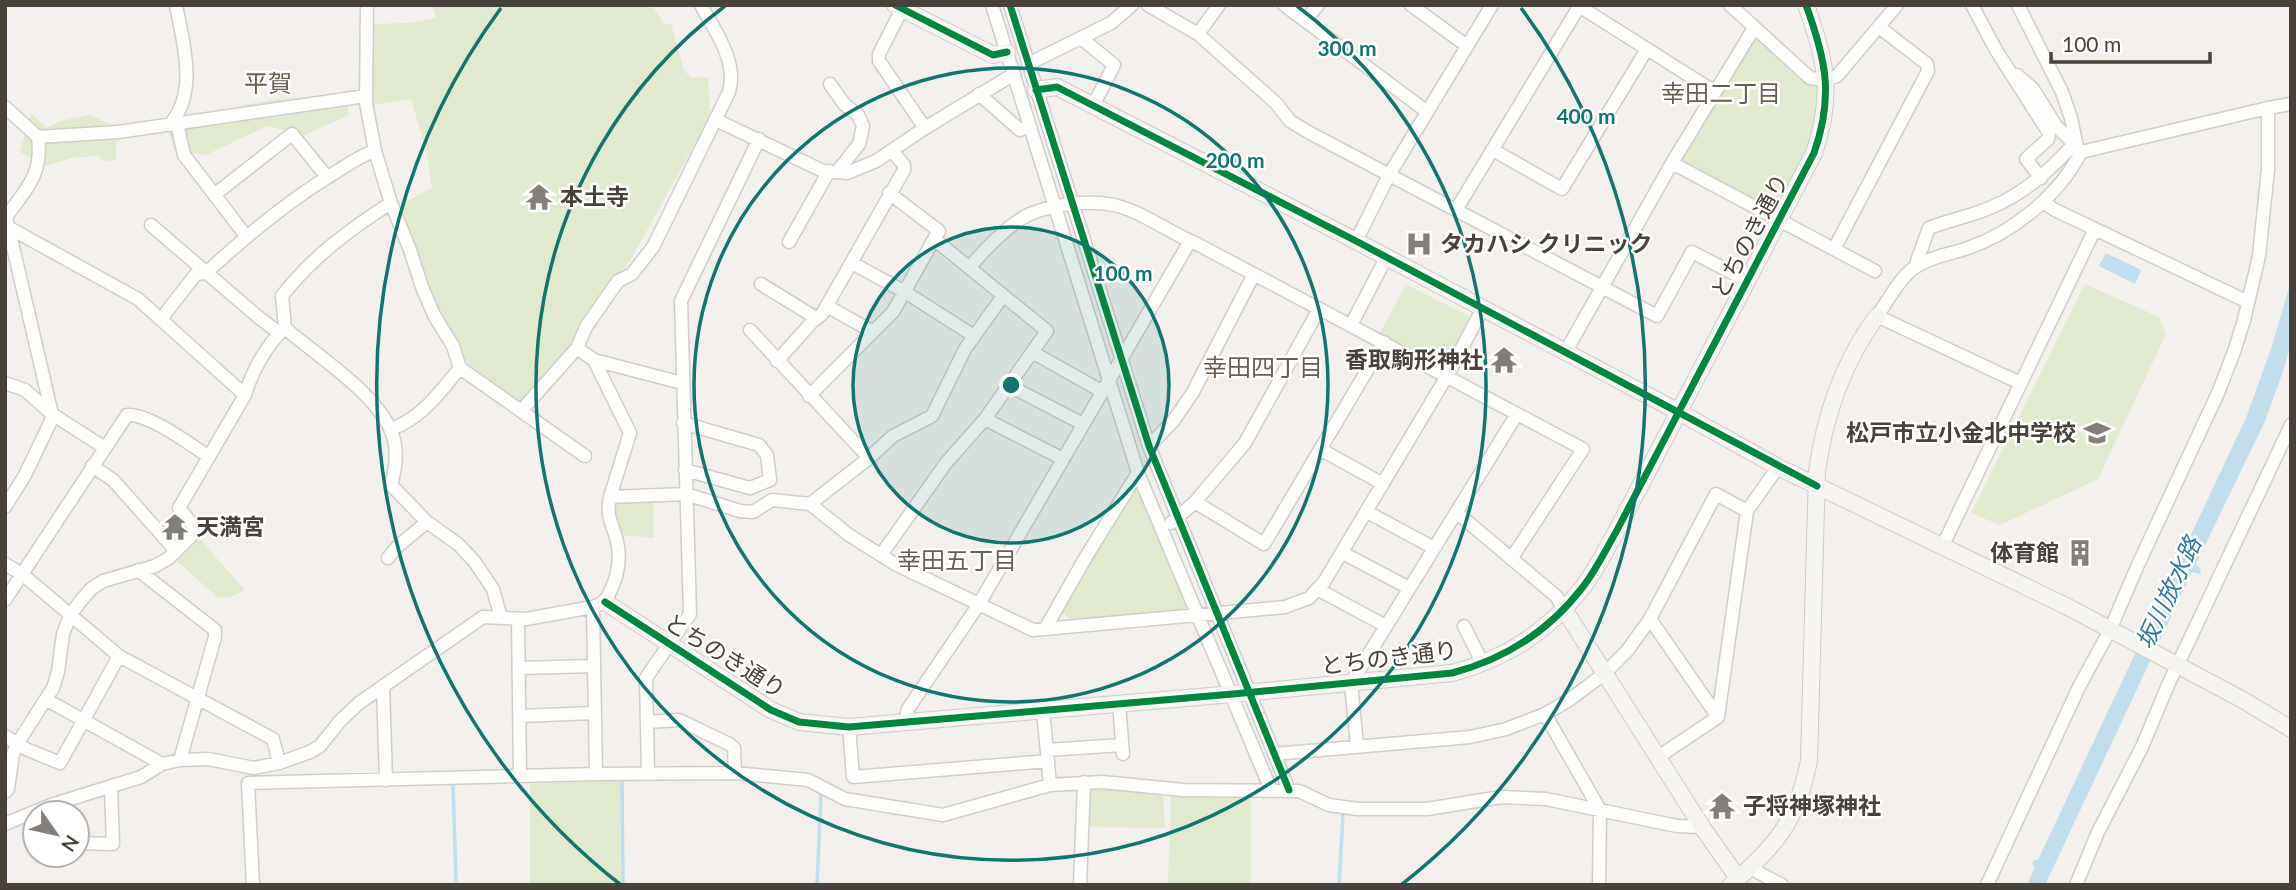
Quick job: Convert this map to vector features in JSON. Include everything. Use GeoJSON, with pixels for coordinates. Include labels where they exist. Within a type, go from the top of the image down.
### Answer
{"type":"FeatureCollection","features":[{"type":"Feature","properties":{"kind":"street"},"geometry":{"type":"LineString","coordinates":[[176,5],[186,66],[186,88],[183,104],[174,123],[184,155],[246,236]]}},
{"type":"Feature","properties":{"kind":"street"},"geometry":{"type":"LineString","coordinates":[[367,5],[366,96],[369,128],[391,203],[433,315],[453,346],[460,368],[585,456]]}},
{"type":"Feature","properties":{"kind":"street"},"geometry":{"type":"LineString","coordinates":[[521,411],[577,348],[586,327],[618,281],[632,274],[653,247],[716,120],[732,80],[725,51],[701,5]]}},
{"type":"Feature","properties":{"kind":"street"},"geometry":{"type":"LineString","coordinates":[[992,5],[1056,207],[1106,387],[1138,474],[1199,615],[1274,754],[1289,790]]}},
{"type":"Feature","properties":{"kind":"street"},"geometry":{"type":"LineString","coordinates":[[1010,5],[1149,446],[1216,613],[1271,790]]}},
{"type":"Feature","properties":{"kind":"street"},"geometry":{"type":"LineString","coordinates":[[1028,64],[1111,23],[1132,5]]}},
{"type":"Feature","properties":{"kind":"street"},"geometry":{"type":"LineString","coordinates":[[1149,5],[1198,34],[1276,103],[1290,121],[1657,316],[1692,252],[1748,281]]}},
{"type":"Feature","properties":{"kind":"street"},"geometry":{"type":"LineString","coordinates":[[1198,34],[1219,5]]}},
{"type":"Feature","properties":{"kind":"street"},"geometry":{"type":"LineString","coordinates":[[1284,5],[1426,111]]}},
{"type":"Feature","properties":{"kind":"street"},"geometry":{"type":"LineString","coordinates":[[1305,20],[1318,5]]}},
{"type":"Feature","properties":{"kind":"street"},"geometry":{"type":"LineString","coordinates":[[1411,5],[1467,46]]}},
{"type":"Feature","properties":{"kind":"street"},"geometry":{"type":"LineString","coordinates":[[1356,241],[1389,175],[1492,5]]}},
{"type":"Feature","properties":{"kind":"street"},"geometry":{"type":"LineString","coordinates":[[1730,5],[1811,78],[1825,80],[1837,76],[1897,5]]}},
{"type":"Feature","properties":{"kind":"street","name":"とちのき通り"},"geometry":{"type":"LineString","coordinates":[[599,604],[771,710],[799,722],[849,727],[1452,673],[1483,664],[1517,648],[1539,633],[1584,587],[1780,222],[1814,153],[1823,129],[1825,80],[1822,49],[1806,5]]}},
{"type":"Feature","properties":{"kind":"street"},"geometry":{"type":"LineString","coordinates":[[1972,5],[2049,133],[2048,139],[2026,159],[2041,177]]}},
{"type":"Feature","properties":{"kind":"street"},"geometry":{"type":"LineString","coordinates":[[1740,877],[1770,849],[1788,824],[1802,794],[1809,761],[1817,486],[1820,449],[1835,393],[1855,351],[1877,316],[1899,285],[1917,266],[1983,242],[2043,202],[2065,178],[2077,148],[2062,92],[2018,5]]}},
{"type":"Feature","properties":{"kind":"street"},"geometry":{"type":"LineString","coordinates":[[1456,210],[1579,6],[1715,92]]}},
{"type":"Feature","properties":{"kind":"street"},"geometry":{"type":"LineString","coordinates":[[925,128],[878,61],[899,7],[993,55],[1007,52]]}},
{"type":"Feature","properties":{"kind":"street"},"geometry":{"type":"LineString","coordinates":[[1834,249],[1929,67],[1879,27]]}},
{"type":"Feature","properties":{"kind":"street"},"geometry":{"type":"LineString","coordinates":[[1565,353],[1672,163],[1754,28]]}},
{"type":"Feature","properties":{"kind":"street"},"geometry":{"type":"LineString","coordinates":[[1081,38],[1114,65],[1093,106]]}},
{"type":"Feature","properties":{"kind":"street"},"geometry":{"type":"LineString","coordinates":[[1493,150],[1562,189],[1647,49]]}},
{"type":"Feature","properties":{"kind":"street"},"geometry":{"type":"LineString","coordinates":[[2006,65],[2033,89],[2056,125],[2077,148]]}},
{"type":"Feature","properties":{"kind":"street"},"geometry":{"type":"LineString","coordinates":[[716,120],[823,171],[857,170],[1014,74]]}},
{"type":"Feature","properties":{"kind":"street"},"geometry":{"type":"LineString","coordinates":[[789,242],[833,172],[859,144],[863,126],[858,115],[844,104],[830,84]]}},
{"type":"Feature","properties":{"kind":"street"},"geometry":{"type":"LineString","coordinates":[[1036,90],[1057,87],[1356,241],[1778,467],[2043,593],[2243,700],[2291,729]]}},
{"type":"Feature","properties":{"kind":"street"},"geometry":{"type":"LineString","coordinates":[[979,94],[1020,130],[1030,126]]}},
{"type":"Feature","properties":{"kind":"street"},"geometry":{"type":"LineString","coordinates":[[38,138],[118,132],[366,96]]}},
{"type":"Feature","properties":{"kind":"street"},"geometry":{"type":"LineString","coordinates":[[1917,266],[1929,228],[1991,208],[2041,177],[2077,148],[2291,104]]}},
{"type":"Feature","properties":{"kind":"street"},"geometry":{"type":"LineString","coordinates":[[5,107],[38,138],[40,150],[37,172],[6,220],[52,414],[50,424],[25,475],[5,507]]}},
{"type":"Feature","properties":{"kind":"street"},"geometry":{"type":"LineString","coordinates":[[1987,885],[2079,687],[2113,631],[2137,567],[2218,393],[2245,320],[2263,230],[2271,107]]}},
{"type":"Feature","properties":{"kind":"street"},"geometry":{"type":"LineString","coordinates":[[214,195],[292,134],[327,177]]}},
{"type":"Feature","properties":{"kind":"street"},"geometry":{"type":"LineString","coordinates":[[648,773],[646,678],[690,614],[681,301],[759,139]]}},
{"type":"Feature","properties":{"kind":"street"},"geometry":{"type":"LineString","coordinates":[[161,318],[196,274],[206,273],[246,236],[327,177],[366,153],[375,151]]}},
{"type":"Feature","properties":{"kind":"street"},"geometry":{"type":"LineString","coordinates":[[777,361],[827,306],[904,170],[904,165],[892,151]]}},
{"type":"Feature","properties":{"kind":"street"},"geometry":{"type":"LineString","coordinates":[[1672,163],[1875,271]]}},
{"type":"Feature","properties":{"kind":"street"},"geometry":{"type":"LineString","coordinates":[[809,396],[893,312],[939,232],[889,193]]}},
{"type":"Feature","properties":{"kind":"street"},"geometry":{"type":"LineString","coordinates":[[970,267],[985,249],[1029,215],[1085,202],[1115,205],[1254,274],[1583,449],[1511,558]]}},
{"type":"Feature","properties":{"kind":"street"},"geometry":{"type":"LineString","coordinates":[[2043,202],[2248,302]]}},
{"type":"Feature","properties":{"kind":"street"},"geometry":{"type":"LineString","coordinates":[[5,792],[8,789],[17,744],[47,700],[58,672],[63,634],[70,616],[92,589],[103,581],[155,566],[169,558],[197,530],[179,508],[245,394],[251,376],[282,330],[282,296],[298,276],[356,226],[391,203]]}},
{"type":"Feature","properties":{"kind":"street"},"geometry":{"type":"LineString","coordinates":[[6,220],[138,299],[245,394]]}},
{"type":"Feature","properties":{"kind":"street"},"geometry":{"type":"LineString","coordinates":[[151,225],[257,316],[282,330],[365,394],[391,429],[396,454],[391,485],[427,522],[458,544],[474,561],[493,589],[501,618]]}},
{"type":"Feature","properties":{"kind":"street"},"geometry":{"type":"LineString","coordinates":[[1943,545],[2095,229]]}},
{"type":"Feature","properties":{"kind":"street"},"geometry":{"type":"LineString","coordinates":[[881,555],[946,463],[985,419],[1047,331],[934,239]]}},
{"type":"Feature","properties":{"kind":"street"},"geometry":{"type":"LineString","coordinates":[[905,721],[908,709],[979,604],[1190,241]]}},
{"type":"Feature","properties":{"kind":"street"},"geometry":{"type":"LineString","coordinates":[[1351,325],[1386,258]]}},
{"type":"Feature","properties":{"kind":"street"},"geometry":{"type":"LineString","coordinates":[[852,263],[905,292],[974,336]]}},
{"type":"Feature","properties":{"kind":"street"},"geometry":{"type":"LineString","coordinates":[[1149,446],[1174,420],[1193,392],[1254,274]]}},
{"type":"Feature","properties":{"kind":"street"},"geometry":{"type":"LineString","coordinates":[[761,284],[816,318]]}},
{"type":"Feature","properties":{"kind":"street"},"geometry":{"type":"LineString","coordinates":[[810,504],[869,458],[892,436],[932,416],[974,336],[1003,296]]}},
{"type":"Feature","properties":{"kind":"street"},"geometry":{"type":"LineString","coordinates":[[827,306],[873,332]]}},
{"type":"Feature","properties":{"kind":"street"},"geometry":{"type":"LineString","coordinates":[[610,497],[686,494],[740,511],[753,512],[772,500],[810,504],[849,535],[906,570],[1033,630],[1285,607],[1309,598],[1343,553],[1447,376],[1483,308]]}},
{"type":"Feature","properties":{"kind":"street"},"geometry":{"type":"LineString","coordinates":[[1162,531],[1195,502],[1245,443],[1319,309]]}},
{"type":"Feature","properties":{"kind":"street"},"geometry":{"type":"LineString","coordinates":[[1877,316],[2020,383]]}},
{"type":"Feature","properties":{"kind":"street"},"geometry":{"type":"LineString","coordinates":[[750,330],[869,458]]}},
{"type":"Feature","properties":{"kind":"street"},"geometry":{"type":"LineString","coordinates":[[1195,502],[1264,544],[1384,342]]}},
{"type":"Feature","properties":{"kind":"street"},"geometry":{"type":"LineString","coordinates":[[577,348],[594,360],[682,383]]}},
{"type":"Feature","properties":{"kind":"street"},"geometry":{"type":"LineString","coordinates":[[1032,352],[1106,387]]}},
{"type":"Feature","properties":{"kind":"street"},"geometry":{"type":"LineString","coordinates":[[594,360],[630,433],[610,497],[607,517],[618,546],[619,573],[599,604],[593,666],[596,774]]}},
{"type":"Feature","properties":{"kind":"street"},"geometry":{"type":"LineString","coordinates":[[391,429],[421,414],[460,368]]}},
{"type":"Feature","properties":{"kind":"street"},"geometry":{"type":"LineString","coordinates":[[5,383],[25,390],[52,414],[104,448]]}},
{"type":"Feature","properties":{"kind":"street"},"geometry":{"type":"LineString","coordinates":[[1008,385],[1083,424]]}},
{"type":"Feature","properties":{"kind":"street"},"geometry":{"type":"LineString","coordinates":[[1357,746],[1351,683],[1517,414]]}},
{"type":"Feature","properties":{"kind":"street"},"geometry":{"type":"LineString","coordinates":[[5,600],[127,415],[156,424],[208,456]]}},
{"type":"Feature","properties":{"kind":"street"},"geometry":{"type":"LineString","coordinates":[[985,419],[1063,459]]}},
{"type":"Feature","properties":{"kind":"street"},"geometry":{"type":"LineString","coordinates":[[683,423],[759,445],[767,455],[770,480],[750,488],[685,470]]}},
{"type":"Feature","properties":{"kind":"street"},"geometry":{"type":"LineString","coordinates":[[2077,885],[2098,832],[2142,747],[2174,664],[2225,569],[2291,425]]}},
{"type":"Feature","properties":{"kind":"street"},"geometry":{"type":"LineString","coordinates":[[1320,449],[1383,484]]}},
{"type":"Feature","properties":{"kind":"street"},"geometry":{"type":"LineString","coordinates":[[92,466],[113,480],[176,551]]}},
{"type":"Feature","properties":{"kind":"street"},"geometry":{"type":"LineString","coordinates":[[1658,757],[1718,717],[1747,511],[1778,467]]}},
{"type":"Feature","properties":{"kind":"street"},"geometry":{"type":"LineString","coordinates":[[1045,629],[1138,474]]}},
{"type":"Feature","properties":{"kind":"street"},"geometry":{"type":"LineString","coordinates":[[1274,754],[1470,737],[1506,729],[1545,714],[1604,674],[1627,651],[1650,619],[1716,494],[1747,511]]}},
{"type":"Feature","properties":{"kind":"street"},"geometry":{"type":"LineString","coordinates":[[1456,512],[1556,596],[1702,827],[1740,877],[1782,885]]}},
{"type":"Feature","properties":{"kind":"street"},"geometry":{"type":"LineString","coordinates":[[1367,513],[1434,548]]}},
{"type":"Feature","properties":{"kind":"street"},"geometry":{"type":"LineString","coordinates":[[388,558],[427,522]]}},
{"type":"Feature","properties":{"kind":"street"},"geometry":{"type":"LineString","coordinates":[[1343,553],[1409,588]]}},
{"type":"Feature","properties":{"kind":"street"},"geometry":{"type":"LineString","coordinates":[[5,564],[22,574],[119,656],[272,738],[279,763]]}},
{"type":"Feature","properties":{"kind":"street"},"geometry":{"type":"LineString","coordinates":[[138,570],[215,630],[180,760]]}},
{"type":"Feature","properties":{"kind":"street"},"geometry":{"type":"LineString","coordinates":[[1317,590],[1386,626]]}},
{"type":"Feature","properties":{"kind":"street"},"geometry":{"type":"LineString","coordinates":[[78,799],[141,777],[162,764],[180,760],[216,759],[254,768],[279,763],[320,746],[359,703],[483,617],[518,620],[599,604]]}},
{"type":"Feature","properties":{"kind":"street"},"geometry":{"type":"LineString","coordinates":[[1650,619],[1718,717]]}},
{"type":"Feature","properties":{"kind":"street"},"geometry":{"type":"LineString","coordinates":[[518,620],[520,776]]}},
{"type":"Feature","properties":{"kind":"street"},"geometry":{"type":"LineString","coordinates":[[1464,626],[1483,664]]}},
{"type":"Feature","properties":{"kind":"street"},"geometry":{"type":"LineString","coordinates":[[5,736],[60,763],[119,656]]}},
{"type":"Feature","properties":{"kind":"street"},"geometry":{"type":"LineString","coordinates":[[520,668],[593,666]]}},
{"type":"Feature","properties":{"kind":"street"},"geometry":{"type":"LineString","coordinates":[[383,686],[386,780]]}},
{"type":"Feature","properties":{"kind":"street"},"geometry":{"type":"LineString","coordinates":[[47,700],[162,764]]}},
{"type":"Feature","properties":{"kind":"street"},"geometry":{"type":"LineString","coordinates":[[849,727],[853,777],[1123,749],[1119,703]]}},
{"type":"Feature","properties":{"kind":"street"},"geometry":{"type":"LineString","coordinates":[[1043,710],[1050,785]]}},
{"type":"Feature","properties":{"kind":"street"},"geometry":{"type":"LineString","coordinates":[[520,716],[594,713]]}},
{"type":"Feature","properties":{"kind":"street"},"geometry":{"type":"LineString","coordinates":[[1545,714],[1600,810],[1599,885]]}},
{"type":"Feature","properties":{"kind":"street"},"geometry":{"type":"LineString","coordinates":[[647,722],[679,720],[729,744],[735,752],[735,773]]}},
{"type":"Feature","properties":{"kind":"street"},"geometry":{"type":"LineString","coordinates":[[247,767],[253,884]]}},
{"type":"Feature","properties":{"kind":"street"},"geometry":{"type":"LineString","coordinates":[[248,783],[735,773],[808,780],[845,799],[943,815],[1050,785],[1084,782],[1183,790],[1299,790],[1329,805],[1349,808],[1427,809],[1501,797],[1546,799],[1677,826],[1702,827]]}},
{"type":"Feature","properties":{"kind":"street"},"geometry":{"type":"LineString","coordinates":[[1080,885],[1084,782]]}},
{"type":"Feature","properties":{"kind":"street"},"geometry":{"type":"LineString","coordinates":[[91,843],[113,844],[111,788]]}},
{"type":"Feature","properties":{"kind":"green space","name":"本土寺"},"geometry":{"type":"Polygon","coordinates":[[[432,5],[652,5],[664,24],[671,24],[684,70],[691,78],[708,77],[710,116],[639,245],[629,262],[598,296],[578,327],[570,349],[518,403],[473,369],[462,356],[421,270],[401,204],[432,188],[427,154],[411,99],[374,105],[371,24],[408,23],[436,18],[432,5]]]}},
{"type":"Feature","properties":{"kind":"green space"},"geometry":{"type":"Polygon","coordinates":[[[1754,31],[1808,81],[1823,90],[1805,151],[1776,207],[1769,209],[1680,161],[1754,31]]]}},
{"type":"Feature","properties":{"kind":"green space"},"geometry":{"type":"Polygon","coordinates":[[[346,96],[349,115],[305,135],[267,126],[206,155],[174,150],[169,132],[181,117],[278,99],[346,96]]]}},
{"type":"Feature","properties":{"kind":"green space"},"geometry":{"type":"Polygon","coordinates":[[[31,113],[46,128],[60,121],[90,115],[107,123],[123,126],[123,138],[116,143],[116,160],[103,161],[98,156],[71,158],[46,166],[20,152],[31,113]]]}},
{"type":"Feature","properties":{"kind":"green space"},"geometry":{"type":"Polygon","coordinates":[[[1406,284],[1469,316],[1469,325],[1445,368],[1379,335],[1406,284]]]}},
{"type":"Feature","properties":{"kind":"green space"},"geometry":{"type":"Polygon","coordinates":[[[2085,284],[2159,317],[2166,334],[2098,479],[2000,525],[1971,513],[2085,284]]]}},
{"type":"Feature","properties":{"kind":"green space"},"geometry":{"type":"Polygon","coordinates":[[[1140,488],[1188,603],[1183,612],[1071,621],[1063,613],[1064,607],[1125,502],[1134,489],[1140,488]]]}},
{"type":"Feature","properties":{"kind":"green space"},"geometry":{"type":"Polygon","coordinates":[[[653,501],[654,538],[619,535],[613,505],[653,501]]]}},
{"type":"Feature","properties":{"kind":"green space"},"geometry":{"type":"Polygon","coordinates":[[[198,537],[245,590],[229,598],[217,597],[177,561],[198,537]]]}},
{"type":"Feature","properties":{"kind":"green space"},"geometry":{"type":"Polygon","coordinates":[[[620,780],[621,885],[530,885],[530,784],[620,780]]]}},
{"type":"Feature","properties":{"kind":"green space"},"geometry":{"type":"Polygon","coordinates":[[[1091,786],[1163,794],[1165,828],[1088,827],[1091,786]]]}},
{"type":"Feature","properties":{"kind":"green space"},"geometry":{"type":"Polygon","coordinates":[[[1251,794],[1251,885],[1168,885],[1171,795],[1251,794]]]}},
{"type":"Feature","properties":{"kind":"water"},"geometry":{"type":"Polygon","coordinates":[[[2106,253],[2141,270],[2135,284],[2099,266],[2106,253]]]}},
{"type":"Feature","properties":{"kind":"water","name":"坂川放水路"},"geometry":{"type":"Polygon","coordinates":[[[2291,281],[2291,345],[2265,421],[2196,564],[2201,570],[2200,574],[2192,572],[2045,885],[2027,885],[2035,867],[2032,864],[2034,860],[2038,860],[2246,418],[2271,349],[2291,281]]]}},
{"type":"Feature","properties":{"kind":"waterway"},"geometry":{"type":"LineString","coordinates":[[622,780],[623,885]]}},
{"type":"Feature","properties":{"kind":"waterway"},"geometry":{"type":"LineString","coordinates":[[453,784],[456,881]]}},
{"type":"Feature","properties":{"kind":"waterway"},"geometry":{"type":"LineString","coordinates":[[817,885],[821,793]]}},
{"type":"Feature","properties":{"kind":"waterway"},"geometry":{"type":"LineString","coordinates":[[1339,885],[1343,815]]}},
{"type":"Feature","properties":{"kind":"cycle path"},"geometry":{"type":"LineString","coordinates":[[895,5],[993,55],[1007,52]]}},
{"type":"Feature","properties":{"kind":"cycle path"},"geometry":{"type":"LineString","coordinates":[[1010,5],[1149,446],[1289,790]]}},
{"type":"Feature","properties":{"kind":"cycle path"},"geometry":{"type":"LineString","coordinates":[[605,602],[771,710],[799,722],[849,727],[1452,673],[1507,652],[1555,618],[1596,568],[1814,153],[1826,96],[1823,61],[1806,5]]}},
{"type":"Feature","properties":{"kind":"cycle path"},"geometry":{"type":"LineString","coordinates":[[1036,90],[1057,87],[1356,241],[1817,486]]}},
{"type":"Feature","properties":{"kind":"place","name":"本土寺"},"geometry":{"type":"Point","coordinates":[539,197]}},
{"type":"Feature","properties":{"kind":"place","name":"タカハシ クリニック"},"geometry":{"type":"Point","coordinates":[1419,244]}},
{"type":"Feature","properties":{"kind":"place","name":"香取駒形神社"},"geometry":{"type":"Point","coordinates":[1504,360]}},
{"type":"Feature","properties":{"kind":"place","name":"松戸市立小金北中学校"},"geometry":{"type":"Point","coordinates":[2097,433]}},
{"type":"Feature","properties":{"kind":"place","name":"天満宮"},"geometry":{"type":"Point","coordinates":[175,527]}},
{"type":"Feature","properties":{"kind":"place","name":"体育館"},"geometry":{"type":"Point","coordinates":[2080,553]}},
{"type":"Feature","properties":{"kind":"place","name":"子将神塚神社"},"geometry":{"type":"Point","coordinates":[1722,806]}},
{"type":"Feature","properties":{"kind":"district","name":"平賀"},"geometry":{"type":"Point","coordinates":[268,84]}},
{"type":"Feature","properties":{"kind":"district","name":"幸田二丁目"},"geometry":{"type":"Point","coordinates":[1721,94]}},
{"type":"Feature","properties":{"kind":"district","name":"幸田四丁目"},"geometry":{"type":"Point","coordinates":[1263,368]}},
{"type":"Feature","properties":{"kind":"district","name":"幸田五丁目"},"geometry":{"type":"Point","coordinates":[957,561]}}]}
